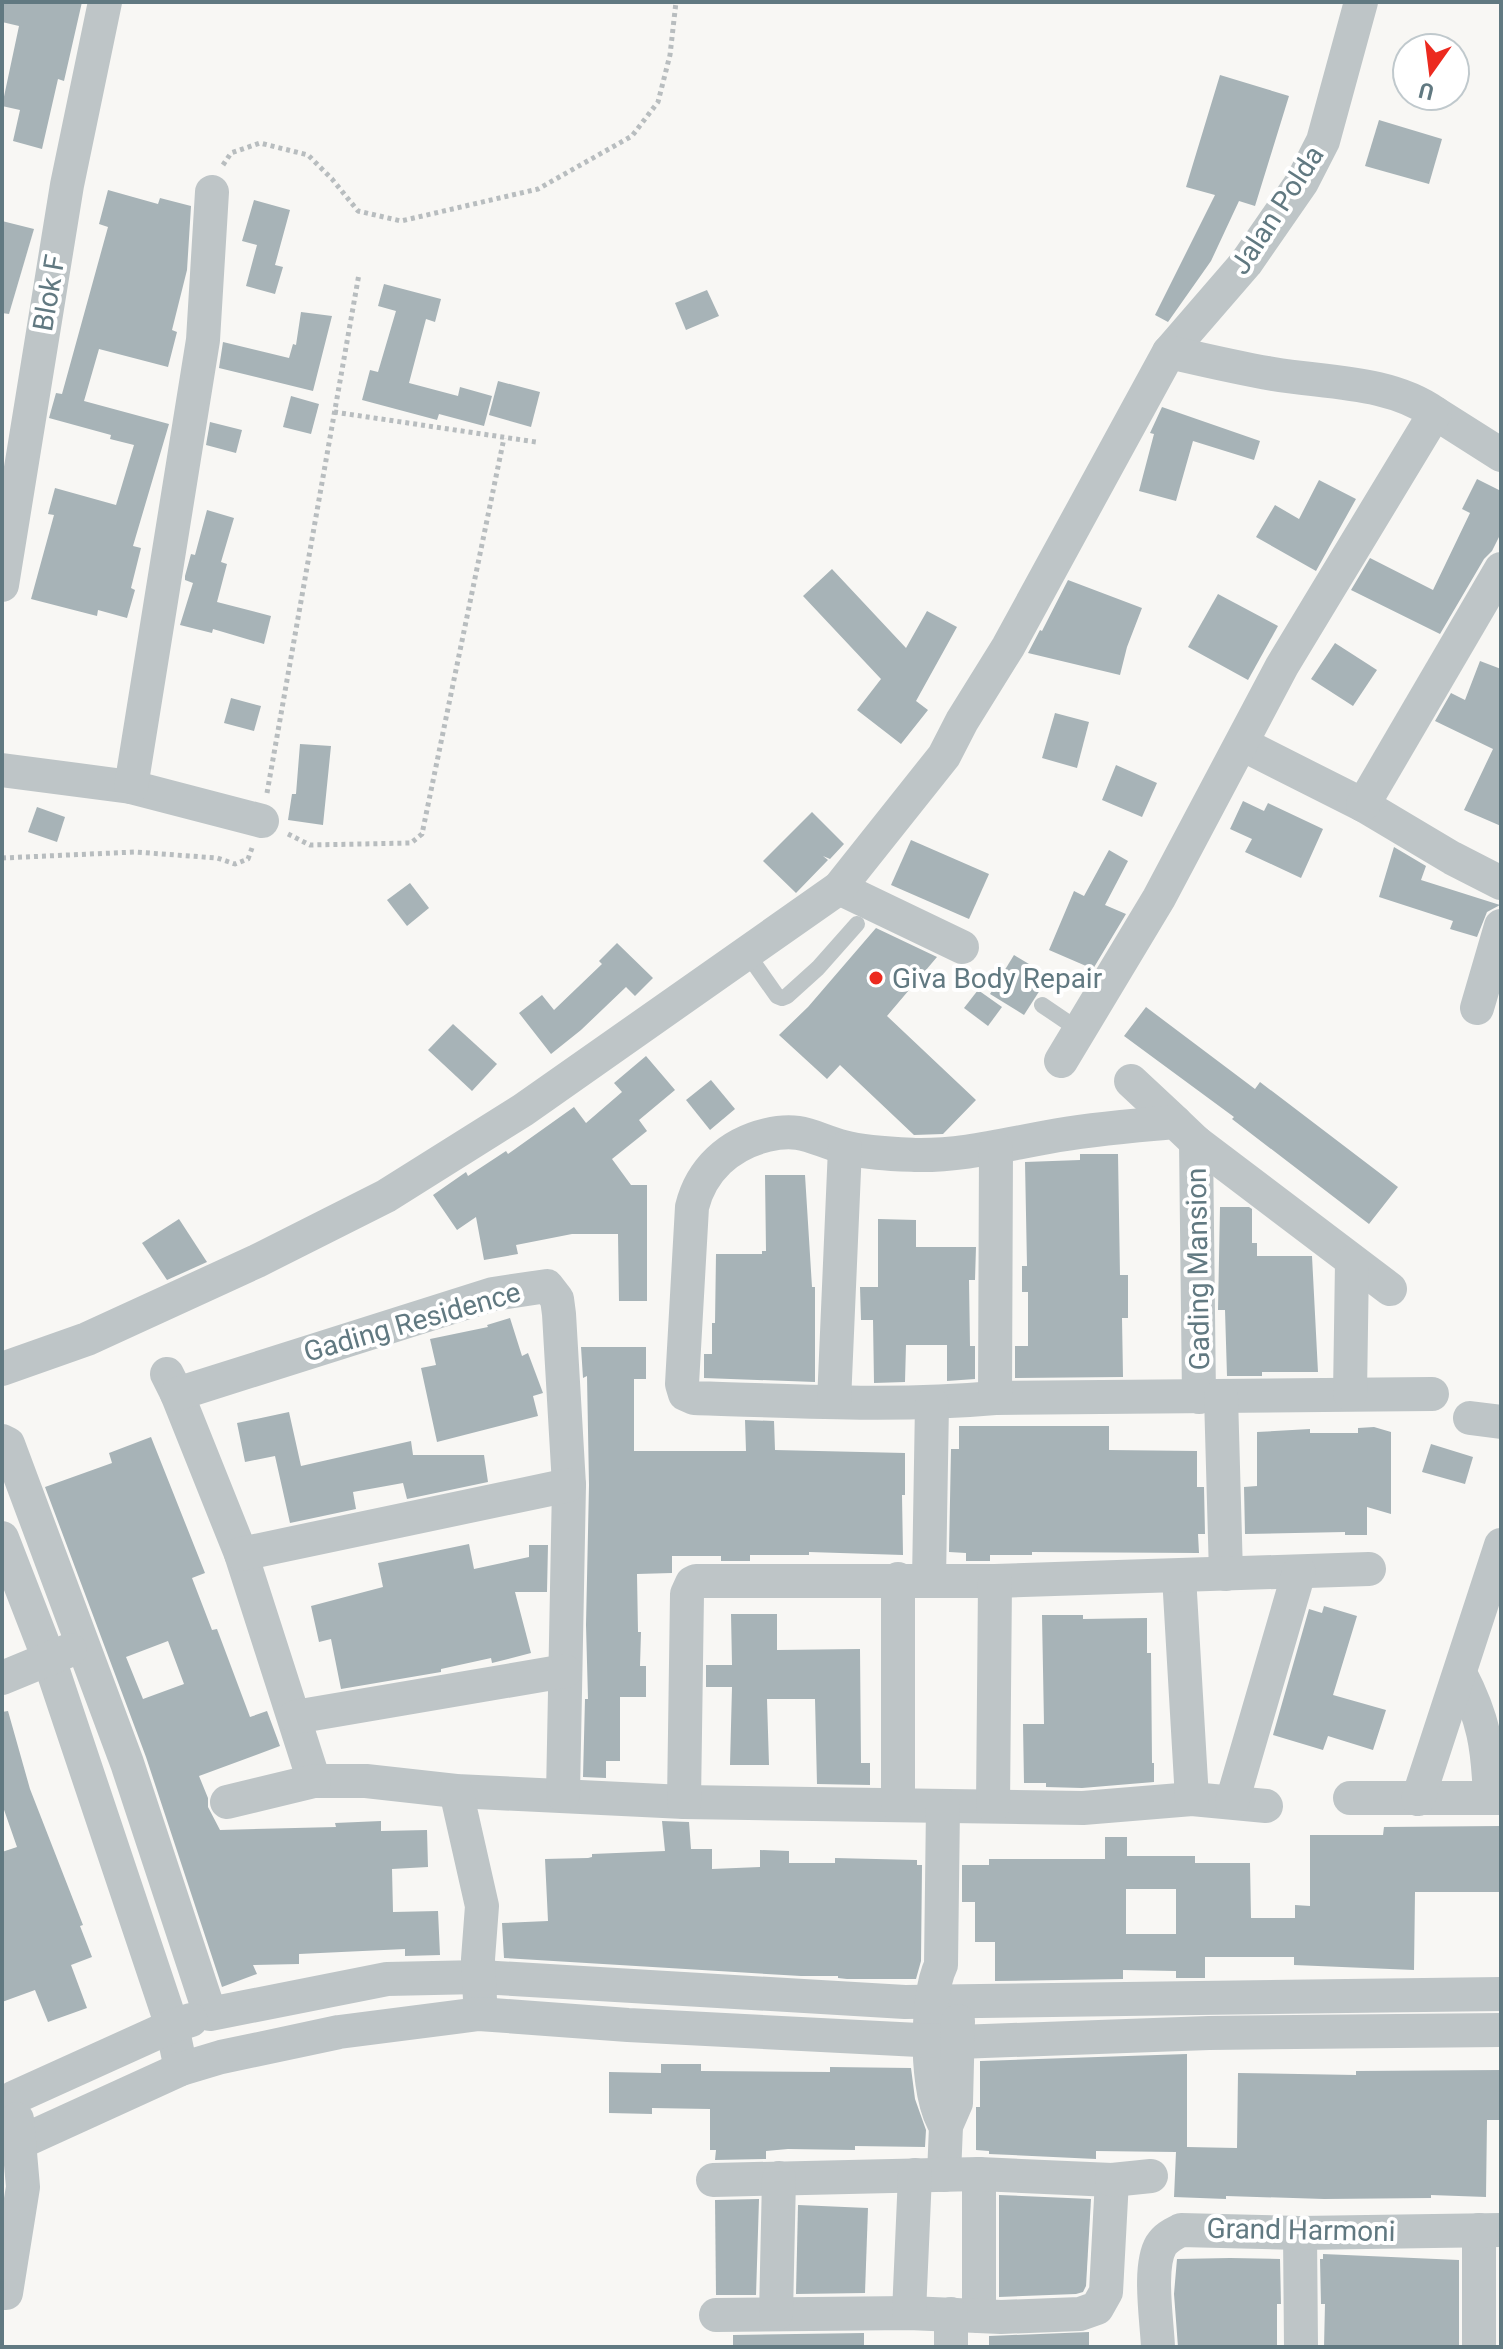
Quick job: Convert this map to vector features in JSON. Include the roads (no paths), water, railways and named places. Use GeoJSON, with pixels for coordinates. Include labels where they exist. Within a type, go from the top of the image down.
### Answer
{"type":"FeatureCollection","features":[{"type":"Feature","properties":{"kind":"street","name":"Blok F"},"geometry":{"type":"LineString","coordinates":[[2,585],[67,185],[105,2]]}},
{"type":"Feature","properties":{"kind":"street","name":"Jalan Polda"},"geometry":{"type":"LineString","coordinates":[[2,1369],[87,1339],[257,1261],[386,1196],[523,1110],[839,888],[944,756],[1008,647],[1169,352],[1246,263],[1307,173],[1323,141],[1361,2]]}},
{"type":"Feature","properties":{"kind":"street"},"geometry":{"type":"LineString","coordinates":[[131,787],[203,340],[212,192]]}},
{"type":"Feature","properties":{"kind":"street"},"geometry":{"type":"LineString","coordinates":[[1169,352],[1265,373],[1389,391],[1418,401],[1501,455]]}},
{"type":"Feature","properties":{"kind":"street"},"geometry":{"type":"LineString","coordinates":[[1061,1061],[1159,898],[1282,666],[1435,413]]}},
{"type":"Feature","properties":{"kind":"street"},"geometry":{"type":"LineString","coordinates":[[1363,805],[1501,569]]}},
{"type":"Feature","properties":{"kind":"street"},"geometry":{"type":"LineString","coordinates":[[1242,744],[1363,805],[1501,883]]}},
{"type":"Feature","properties":{"kind":"street"},"geometry":{"type":"LineString","coordinates":[[2,770],[131,787],[262,821]]}},
{"type":"Feature","properties":{"kind":"street"},"geometry":{"type":"LineString","coordinates":[[839,888],[962,947]]}},
{"type":"Feature","properties":{"kind":"street"},"geometry":{"type":"LineString","coordinates":[[1477,1008],[1501,926]]}},
{"type":"Feature","properties":{"kind":"street"},"geometry":{"type":"LineString","coordinates":[[1131,1081],[1186,1132]]}},
{"type":"Feature","properties":{"kind":"street","name":"Gading Mansion"},"geometry":{"type":"LineString","coordinates":[[1390,1289],[1186,1132],[1092,1130],[996,1149],[912,1155],[845,1148],[796,1130],[765,1135],[716,1161],[698,1185],[692,1207],[682,1384],[685,1394],[694,1398],[932,1404],[995,1398],[1432,1394]]}},
{"type":"Feature","properties":{"kind":"street","name":"Gading Mansion"},"geometry":{"type":"LineString","coordinates":[[1186,1132],[1210,1396]]}},
{"type":"Feature","properties":{"kind":"street"},"geometry":{"type":"LineString","coordinates":[[834,1402],[845,1148]]}},
{"type":"Feature","properties":{"kind":"street"},"geometry":{"type":"LineString","coordinates":[[995,1398],[996,1149]]}},
{"type":"Feature","properties":{"kind":"street"},"geometry":{"type":"LineString","coordinates":[[1350,1394],[1352,1262]]}},
{"type":"Feature","properties":{"kind":"street","name":"Gading Residence"},"geometry":{"type":"LineString","coordinates":[[314,1781],[241,1554],[172,1384],[493,1294],[547,1286],[557,1299],[559,1314],[569,1485],[563,1795]]}},
{"type":"Feature","properties":{"kind":"street"},"geometry":{"type":"LineString","coordinates":[[1210,1396],[1226,1574]]}},
{"type":"Feature","properties":{"kind":"street"},"geometry":{"type":"LineString","coordinates":[[898,1805],[913,1580],[932,1404]]}},
{"type":"Feature","properties":{"kind":"street"},"geometry":{"type":"LineString","coordinates":[[2,1441],[8,1444],[127,1763],[210,2014],[221,2057]]}},
{"type":"Feature","properties":{"kind":"street"},"geometry":{"type":"LineString","coordinates":[[241,1554],[569,1485]]}},
{"type":"Feature","properties":{"kind":"street"},"geometry":{"type":"LineString","coordinates":[[2,1538],[49,1659],[172,2026],[181,2069]]}},
{"type":"Feature","properties":{"kind":"street"},"geometry":{"type":"LineString","coordinates":[[1418,1799],[1460,1673],[1494,1593],[1501,1545]]}},
{"type":"Feature","properties":{"kind":"street"},"geometry":{"type":"LineString","coordinates":[[684,1802],[687,1594],[696,1581],[995,1581],[1369,1569]]}},
{"type":"Feature","properties":{"kind":"street"},"geometry":{"type":"LineString","coordinates":[[1232,1802],[1299,1572]]}},
{"type":"Feature","properties":{"kind":"street"},"geometry":{"type":"LineString","coordinates":[[1179,1576],[1192,1799]]}},
{"type":"Feature","properties":{"kind":"street"},"geometry":{"type":"LineString","coordinates":[[993,1806],[995,1581]]}},
{"type":"Feature","properties":{"kind":"street"},"geometry":{"type":"LineString","coordinates":[[2,1678],[81,1646]]}},
{"type":"Feature","properties":{"kind":"street"},"geometry":{"type":"LineString","coordinates":[[295,1717],[565,1671]]}},
{"type":"Feature","properties":{"kind":"street"},"geometry":{"type":"LineString","coordinates":[[1350,1798],[1496,1798],[1481,1719],[1460,1673]]}},
{"type":"Feature","properties":{"kind":"street"},"geometry":{"type":"LineString","coordinates":[[227,1802],[314,1781],[366,1781],[456,1791],[684,1802],[1083,1808],[1192,1799],[1266,1806]]}},
{"type":"Feature","properties":{"kind":"street"},"geometry":{"type":"LineString","coordinates":[[456,1791],[482,1906],[478,1959],[479,2014]]}},
{"type":"Feature","properties":{"kind":"street"},"geometry":{"type":"LineString","coordinates":[[909,2313],[930,2175],[956,2103],[944,2042],[944,2000],[932,1986],[941,1965],[943,1806]]}},
{"type":"Feature","properties":{"kind":"street"},"geometry":{"type":"LineString","coordinates":[[6,2293],[23,2187],[21,2142],[8,2093],[172,2026],[210,2014],[387,1979],[480,1977],[625,1987],[944,2000],[1501,1994]]}},
{"type":"Feature","properties":{"kind":"street"},"geometry":{"type":"LineString","coordinates":[[625,1987],[628,2025]]}},
{"type":"Feature","properties":{"kind":"street"},"geometry":{"type":"LineString","coordinates":[[1208,1999],[1209,2033]]}},
{"type":"Feature","properties":{"kind":"street"},"geometry":{"type":"LineString","coordinates":[[21,2142],[181,2069],[221,2057],[339,2032],[479,2014],[944,2042],[1209,2033],[1501,2030]]}},
{"type":"Feature","properties":{"kind":"street"},"geometry":{"type":"LineString","coordinates":[[960,2326],[979,2174]]}},
{"type":"Feature","properties":{"kind":"street"},"geometry":{"type":"LineString","coordinates":[[713,2180],[979,2174],[1112,2180],[1151,2176]]}},
{"type":"Feature","properties":{"kind":"street"},"geometry":{"type":"LineString","coordinates":[[776,2314],[779,2178]]}},
{"type":"Feature","properties":{"kind":"street"},"geometry":{"type":"LineString","coordinates":[[716,2315],[909,2313],[960,2326],[1080,2314],[1097,2308],[1106,2292],[1112,2180]]}},
{"type":"Feature","properties":{"kind":"street","name":"Grand Harmoni"},"geometry":{"type":"LineString","coordinates":[[1158,2347],[1155,2263],[1167,2237],[1181,2230],[1300,2233],[1490,2230]]}},
{"type":"Feature","properties":{"kind":"street"},"geometry":{"type":"LineString","coordinates":[[1479,2347],[1490,2230]]}},
{"type":"Feature","properties":{"kind":"street"},"geometry":{"type":"LineString","coordinates":[[1300,2233],[1301,2347]]}},
{"type":"Feature","properties":{"kind":"lane"},"geometry":{"type":"LineString","coordinates":[[746,952],[777,996],[782,998],[818,968],[857,924]]}},
{"type":"Feature","properties":{"kind":"lane"},"geometry":{"type":"LineString","coordinates":[[1042,1005],[1079,1030]]}},
{"type":"Feature","properties":{"kind":"place","name":"Giva Body Repair"},"geometry":{"type":"Point","coordinates":[876,978]}}]}
